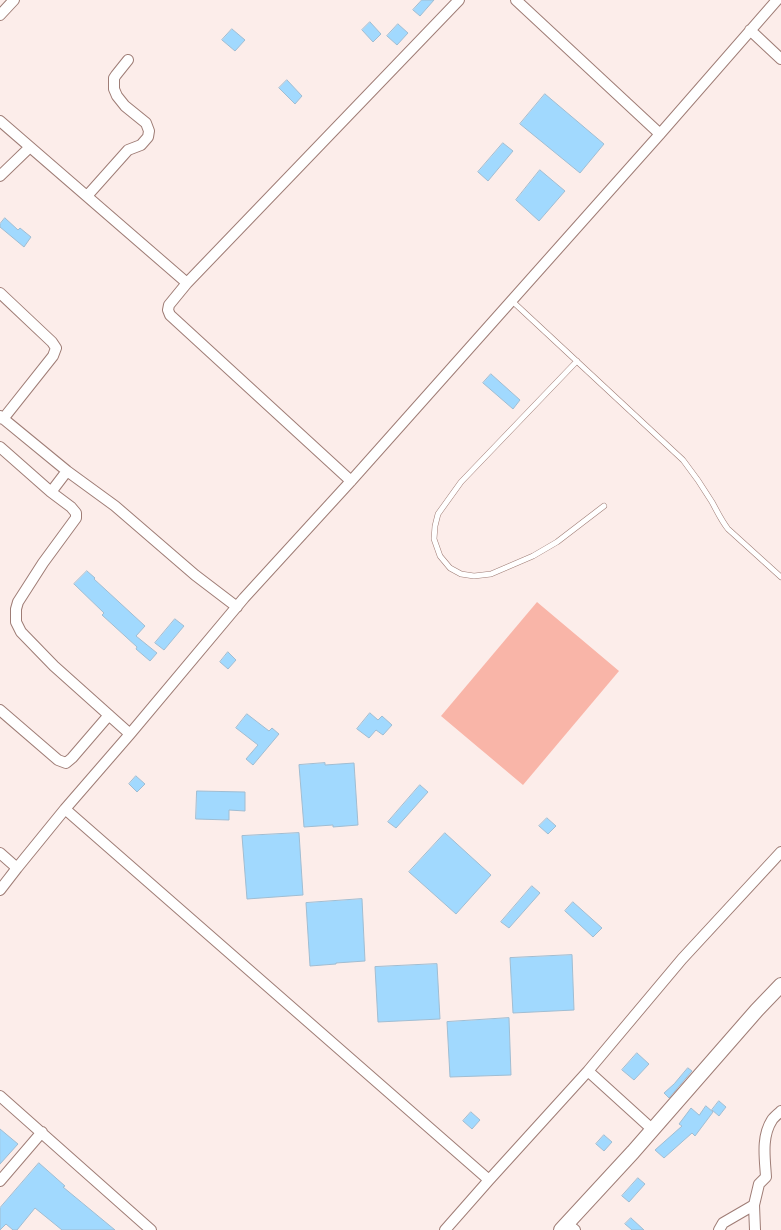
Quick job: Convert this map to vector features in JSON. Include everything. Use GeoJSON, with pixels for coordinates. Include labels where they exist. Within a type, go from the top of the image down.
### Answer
{"type":"FeatureCollection","features":[{"type":"Feature","properties":{"kind":"street"},"geometry":{"type":"LineString","coordinates":[[0,15],[14,0]]}},
{"type":"Feature","properties":{"kind":"street"},"geometry":{"type":"LineString","coordinates":[[351,481],[170,315],[168,310],[169,305],[187,283],[459,0]]}},
{"type":"Feature","properties":{"kind":"street"},"geometry":{"type":"LineString","coordinates":[[516,0],[660,134]]}},
{"type":"Feature","properties":{"kind":"street"},"geometry":{"type":"LineString","coordinates":[[2,885],[65,808],[130,734],[237,607],[660,134],[777,0]]}},
{"type":"Feature","properties":{"kind":"street"},"geometry":{"type":"LineString","coordinates":[[750,30],[781,59]]}},
{"type":"Feature","properties":{"kind":"street"},"geometry":{"type":"LineString","coordinates":[[87,196],[128,150],[141,144],[148,137],[149,131],[146,123],[125,106],[117,96],[114,89],[114,78],[128,60]]}},
{"type":"Feature","properties":{"kind":"street"},"geometry":{"type":"LineString","coordinates":[[0,121],[187,283]]}},
{"type":"Feature","properties":{"kind":"street"},"geometry":{"type":"LineString","coordinates":[[0,176],[30,146]]}},
{"type":"Feature","properties":{"kind":"street"},"geometry":{"type":"LineString","coordinates":[[0,293],[52,342],[56,348],[53,356],[1,418],[67,471],[115,506],[195,575],[237,607]]}},
{"type":"Feature","properties":{"kind":"street"},"geometry":{"type":"LineString","coordinates":[[0,447],[51,492],[71,507],[76,513],[76,518],[43,563],[18,602],[16,622],[21,632],[54,666],[130,734]]}},
{"type":"Feature","properties":{"kind":"street"},"geometry":{"type":"LineString","coordinates":[[51,492],[67,471]]}},
{"type":"Feature","properties":{"kind":"street"},"geometry":{"type":"LineString","coordinates":[[0,710],[58,760],[66,763],[109,715]]}},
{"type":"Feature","properties":{"kind":"street"},"geometry":{"type":"LineString","coordinates":[[65,808],[489,1180]]}},
{"type":"Feature","properties":{"kind":"street"},"geometry":{"type":"LineString","coordinates":[[446,1230],[489,1180],[588,1071],[682,959],[781,852]]}},
{"type":"Feature","properties":{"kind":"street"},"geometry":{"type":"LineString","coordinates":[[0,853],[17,868]]}},
{"type":"Feature","properties":{"kind":"street"},"geometry":{"type":"LineString","coordinates":[[567,1228],[757,1010],[781,985]]}},
{"type":"Feature","properties":{"kind":"street"},"geometry":{"type":"LineString","coordinates":[[588,1071],[652,1130]]}},
{"type":"Feature","properties":{"kind":"street"},"geometry":{"type":"LineString","coordinates":[[0,1096],[151,1230]]}},
{"type":"Feature","properties":{"kind":"street"},"geometry":{"type":"LineString","coordinates":[[754,1230],[754,1205],[759,1184],[766,1177],[764,1150],[766,1136],[772,1120],[781,1111]]}},
{"type":"Feature","properties":{"kind":"street"},"geometry":{"type":"LineString","coordinates":[[772,1120],[781,1126]]}},
{"type":"Feature","properties":{"kind":"street"},"geometry":{"type":"LineString","coordinates":[[0,1181],[42,1132]]}},
{"type":"Feature","properties":{"kind":"street"},"geometry":{"type":"LineString","coordinates":[[719,1230],[723,1223],[754,1205]]}},
{"type":"Feature","properties":{"kind":"lane"},"geometry":{"type":"LineString","coordinates":[[511,300],[683,460],[696,476],[728,529],[781,577]]}},
{"type":"Feature","properties":{"kind":"lane"},"geometry":{"type":"LineString","coordinates":[[577,361],[461,482],[438,514],[434,538],[440,556],[450,568],[461,574],[474,576],[491,574],[533,556],[557,542],[604,506]]}},
{"type":"Feature","properties":{"kind":"shaded area"},"geometry":{"type":"Polygon","coordinates":[[[537,602],[619,671],[523,785],[441,716],[537,602]]]}},
{"type":"Feature","properties":{"kind":"building"},"geometry":{"type":"Polygon","coordinates":[[[422,0],[434,0],[420,16],[413,10],[422,0]]]}},
{"type":"Feature","properties":{"kind":"building"},"geometry":{"type":"Polygon","coordinates":[[[370,22],[381,34],[373,42],[362,30],[370,22]]]}},
{"type":"Feature","properties":{"kind":"building"},"geometry":{"type":"Polygon","coordinates":[[[398,24],[408,33],[397,45],[387,36],[398,24]]]}},
{"type":"Feature","properties":{"kind":"building"},"geometry":{"type":"Polygon","coordinates":[[[232,29],[245,40],[235,51],[222,40],[232,29]]]}},
{"type":"Feature","properties":{"kind":"building"},"geometry":{"type":"Polygon","coordinates":[[[287,80],[302,96],[295,104],[279,88],[287,80]]]}},
{"type":"Feature","properties":{"kind":"building"},"geometry":{"type":"Polygon","coordinates":[[[545,94],[604,144],[580,173],[520,124],[545,94]]]}},
{"type":"Feature","properties":{"kind":"building"},"geometry":{"type":"Polygon","coordinates":[[[503,143],[513,151],[488,181],[478,172],[503,143]]]}},
{"type":"Feature","properties":{"kind":"building"},"geometry":{"type":"Polygon","coordinates":[[[540,170],[565,191],[539,221],[516,200],[540,170]]]}},
{"type":"Feature","properties":{"kind":"building"},"geometry":{"type":"Polygon","coordinates":[[[5,218],[18,230],[20,228],[31,237],[24,247],[0,227],[0,224],[5,218]]]}},
{"type":"Feature","properties":{"kind":"building"},"geometry":{"type":"Polygon","coordinates":[[[491,374],[520,400],[513,409],[483,383],[491,374]]]}},
{"type":"Feature","properties":{"kind":"building"},"geometry":{"type":"Polygon","coordinates":[[[87,571],[145,626],[136,636],[157,653],[150,661],[102,615],[104,613],[74,584],[87,571]]]}},
{"type":"Feature","properties":{"kind":"building"},"geometry":{"type":"Polygon","coordinates":[[[175,619],[184,626],[164,650],[155,643],[175,619]]]}},
{"type":"Feature","properties":{"kind":"building"},"geometry":{"type":"Polygon","coordinates":[[[228,652],[236,660],[228,669],[220,662],[228,652]]]}},
{"type":"Feature","properties":{"kind":"building"},"geometry":{"type":"Polygon","coordinates":[[[370,713],[378,720],[382,716],[392,725],[383,735],[376,730],[369,738],[357,729],[370,713]]]}},
{"type":"Feature","properties":{"kind":"building"},"geometry":{"type":"Polygon","coordinates":[[[247,714],[269,731],[272,728],[279,734],[253,765],[246,759],[258,745],[236,728],[247,714]]]}},
{"type":"Feature","properties":{"kind":"building"},"geometry":{"type":"Polygon","coordinates":[[[325,763],[325,765],[354,763],[358,825],[304,827],[299,765],[325,763]]]}},
{"type":"Feature","properties":{"kind":"building"},"geometry":{"type":"Polygon","coordinates":[[[136,776],[145,784],[137,792],[129,784],[136,776]]]}},
{"type":"Feature","properties":{"kind":"building"},"geometry":{"type":"Polygon","coordinates":[[[420,785],[428,792],[396,828],[388,822],[420,785]]]}},
{"type":"Feature","properties":{"kind":"building"},"geometry":{"type":"Polygon","coordinates":[[[197,791],[245,792],[245,811],[229,810],[229,820],[196,819],[197,791]]]}},
{"type":"Feature","properties":{"kind":"building"},"geometry":{"type":"Polygon","coordinates":[[[547,818],[556,826],[548,834],[539,826],[547,818]]]}},
{"type":"Feature","properties":{"kind":"building"},"geometry":{"type":"Polygon","coordinates":[[[299,833],[303,895],[247,899],[242,836],[299,833]]]}},
{"type":"Feature","properties":{"kind":"building"},"geometry":{"type":"Polygon","coordinates":[[[445,833],[491,875],[456,914],[409,872],[445,833]]]}},
{"type":"Feature","properties":{"kind":"building"},"geometry":{"type":"Polygon","coordinates":[[[532,886],[540,893],[509,928],[501,922],[532,886]]]}},
{"type":"Feature","properties":{"kind":"building"},"geometry":{"type":"Polygon","coordinates":[[[362,899],[365,961],[310,966],[306,903],[362,899]]]}},
{"type":"Feature","properties":{"kind":"building"},"geometry":{"type":"Polygon","coordinates":[[[573,902],[602,928],[593,937],[565,911],[573,902]]]}},
{"type":"Feature","properties":{"kind":"building"},"geometry":{"type":"Polygon","coordinates":[[[572,955],[574,1010],[513,1013],[510,958],[572,955]]]}},
{"type":"Feature","properties":{"kind":"building"},"geometry":{"type":"Polygon","coordinates":[[[437,964],[440,1019],[378,1022],[375,967],[437,964]]]}},
{"type":"Feature","properties":{"kind":"building"},"geometry":{"type":"Polygon","coordinates":[[[509,1018],[511,1075],[450,1077],[447,1022],[509,1018]]]}},
{"type":"Feature","properties":{"kind":"building"},"geometry":{"type":"Polygon","coordinates":[[[637,1053],[649,1064],[634,1080],[622,1070],[637,1053]]]}},
{"type":"Feature","properties":{"kind":"building"},"geometry":{"type":"Polygon","coordinates":[[[688,1068],[692,1071],[669,1098],[664,1093],[688,1068]]]}},
{"type":"Feature","properties":{"kind":"building"},"geometry":{"type":"Polygon","coordinates":[[[719,1101],[726,1107],[719,1116],[712,1110],[719,1101]]]}},
{"type":"Feature","properties":{"kind":"building"},"geometry":{"type":"Polygon","coordinates":[[[706,1106],[713,1112],[695,1136],[692,1133],[664,1158],[655,1150],[682,1126],[679,1124],[691,1108],[699,1115],[706,1106]]]}},
{"type":"Feature","properties":{"kind":"building"},"geometry":{"type":"Polygon","coordinates":[[[471,1112],[480,1120],[472,1129],[463,1121],[471,1112]]]}},
{"type":"Feature","properties":{"kind":"building"},"geometry":{"type":"Polygon","coordinates":[[[0,1129],[18,1144],[0,1164],[0,1129]]]}},
{"type":"Feature","properties":{"kind":"building"},"geometry":{"type":"Polygon","coordinates":[[[604,1135],[612,1142],[604,1151],[596,1144],[604,1135]]]}},
{"type":"Feature","properties":{"kind":"building"},"geometry":{"type":"Polygon","coordinates":[[[39,1163],[65,1186],[63,1187],[115,1230],[62,1230],[35,1208],[17,1230],[13,1230],[6,1224],[0,1230],[0,1208],[39,1163]]]}},
{"type":"Feature","properties":{"kind":"building"},"geometry":{"type":"Polygon","coordinates":[[[638,1178],[645,1184],[629,1202],[622,1196],[638,1178]]]}},
{"type":"Feature","properties":{"kind":"building"},"geometry":{"type":"Polygon","coordinates":[[[631,1218],[644,1230],[632,1230],[625,1224],[631,1218]]]}}]}
